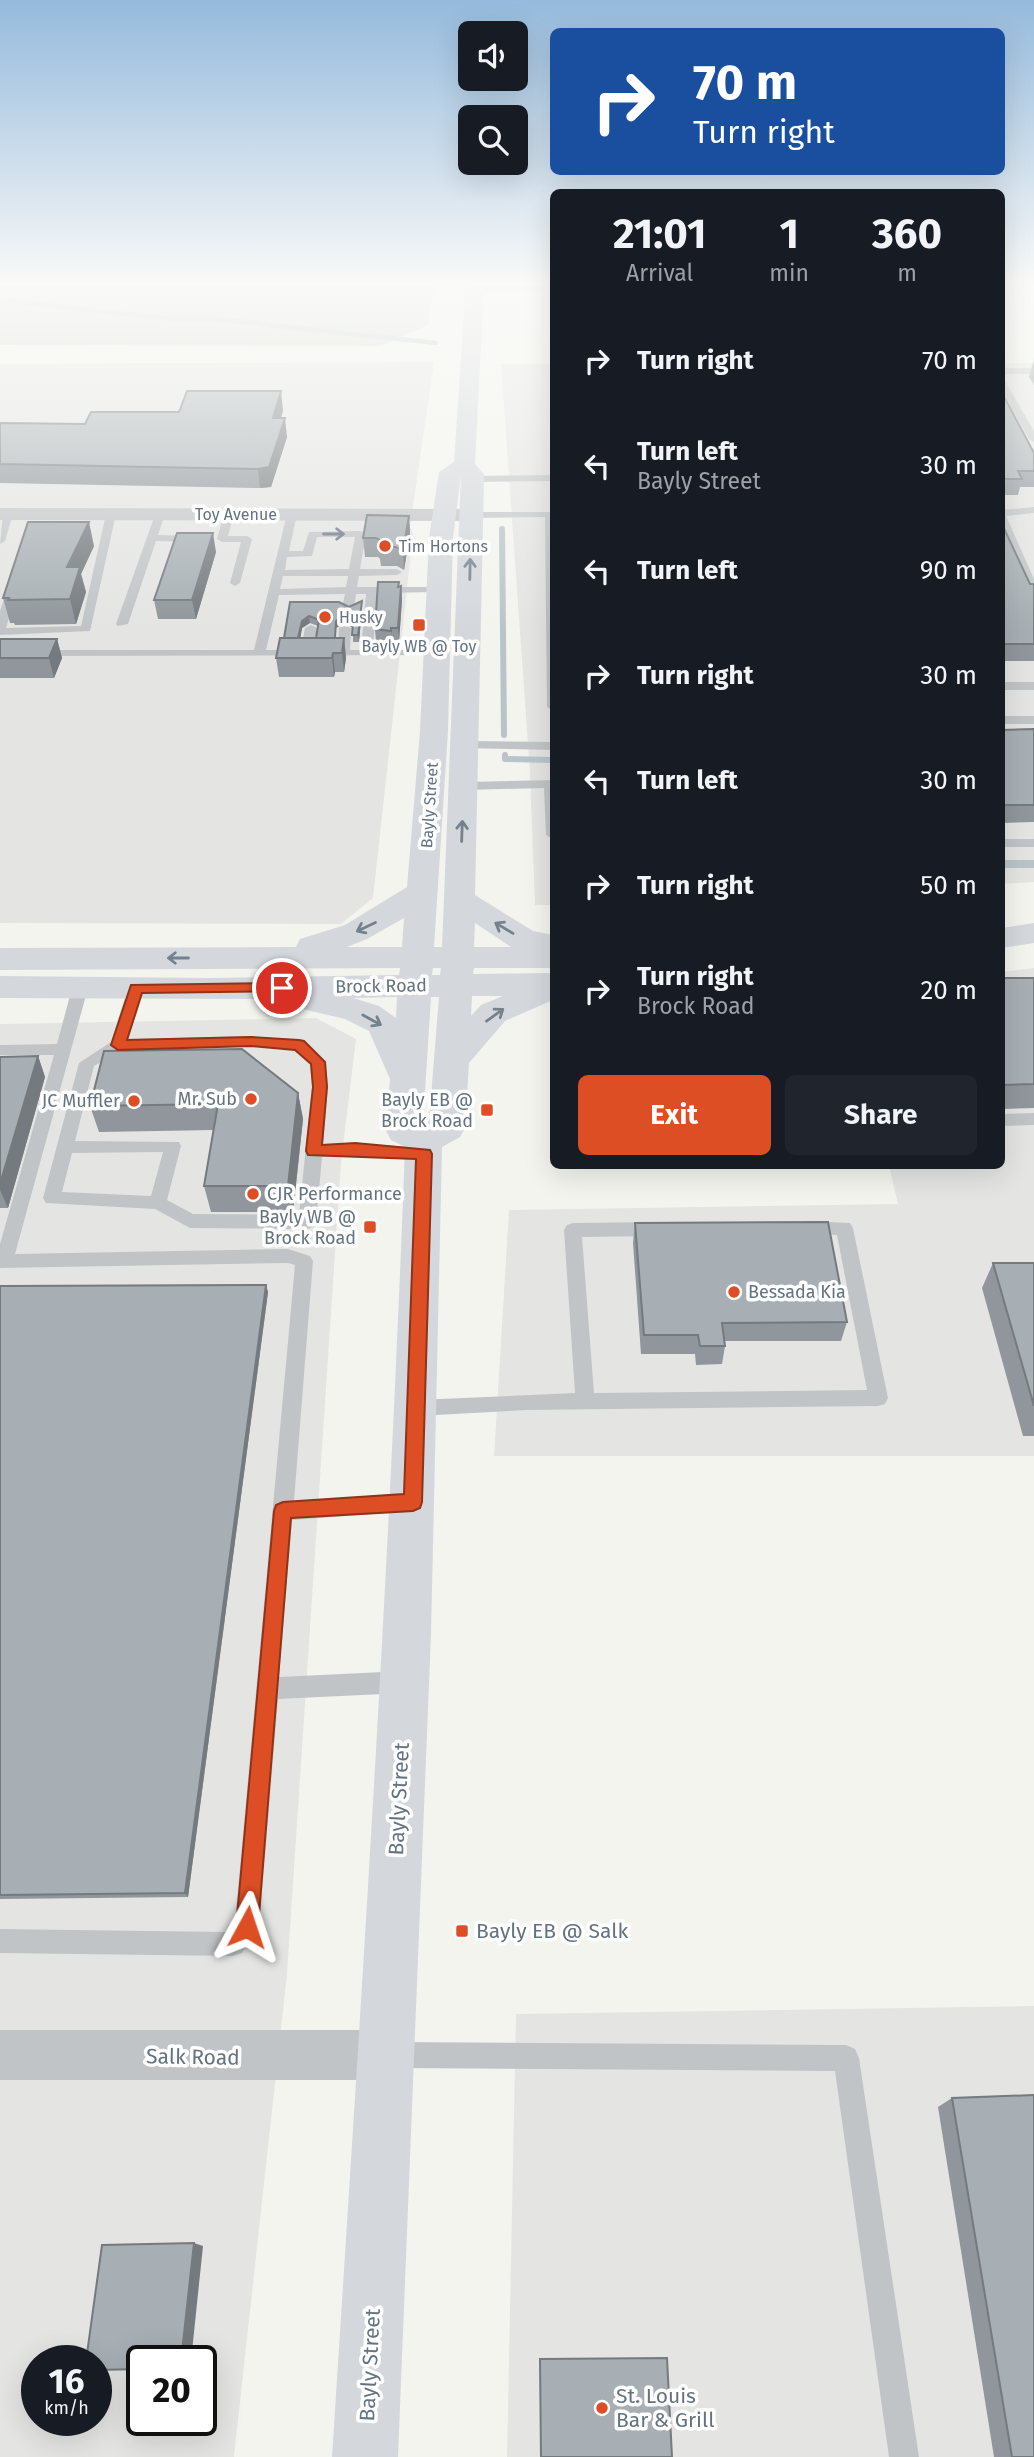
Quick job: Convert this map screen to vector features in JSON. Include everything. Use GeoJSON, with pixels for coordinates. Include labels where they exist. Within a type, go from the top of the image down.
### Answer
{"type":"FeatureCollection","features":[{"type":"Feature","properties":{"kind":"main road","name":"Bayly Street"},"geometry":{"type":"LineString","coordinates":[[365,2457],[405,1682],[417,1408],[424,1147],[447,1128],[457,971],[472,515],[468,472],[471,400]]}},
{"type":"Feature","properties":{"kind":"main road","name":"Bayly Street"},"geometry":{"type":"LineString","coordinates":[[424,1147],[404,1131],[406,1077],[424,890],[444,514],[450,472],[468,472]]}},
{"type":"Feature","properties":{"kind":"main road"},"geometry":{"type":"LineString","coordinates":[[226,958],[335,942],[382,920],[424,890]]}},
{"type":"Feature","properties":{"kind":"main road"},"geometry":{"type":"LineString","coordinates":[[460,899],[524,940],[550,944]]}},
{"type":"Feature","properties":{"kind":"main road"},"geometry":{"type":"LineString","coordinates":[[1005,911],[1034,907]]}},
{"type":"Feature","properties":{"kind":"main road"},"geometry":{"type":"LineString","coordinates":[[1005,937],[1034,933]]}},
{"type":"Feature","properties":{"kind":"main road","name":"Brock Road"},"geometry":{"type":"LineString","coordinates":[[457,971],[550,957]]}},
{"type":"Feature","properties":{"kind":"main road","name":"Brock Road"},"geometry":{"type":"LineString","coordinates":[[0,959],[226,958],[416,971],[457,971],[550,984]]}},
{"type":"Feature","properties":{"kind":"main road","name":"Brock Road"},"geometry":{"type":"LineString","coordinates":[[0,988],[210,989],[416,971]]}},
{"type":"Feature","properties":{"kind":"main road"},"geometry":{"type":"LineString","coordinates":[[210,989],[328,1002],[379,1021],[391,1038],[406,1077]]}},
{"type":"Feature","properties":{"kind":"main road"},"geometry":{"type":"LineString","coordinates":[[451,1060],[494,1013],[536,994],[550,991]]}},
{"type":"Feature","properties":{"kind":"street","name":"Toy Avenue"},"geometry":{"type":"LineString","coordinates":[[4,514],[34,520],[111,514],[472,515]]}},
{"type":"Feature","properties":{"kind":"street","name":"Salk Road"},"geometry":{"type":"LineString","coordinates":[[0,2055],[386,2055]]}},
{"type":"Feature","properties":{"kind":"lane"},"geometry":{"type":"LineString","coordinates":[[1012,400],[1034,439]]}},
{"type":"Feature","properties":{"kind":"lane"},"geometry":{"type":"LineString","coordinates":[[468,472],[550,478]]}},
{"type":"Feature","properties":{"kind":"lane"},"geometry":{"type":"LineString","coordinates":[[1005,514],[1034,510]]}},
{"type":"Feature","properties":{"kind":"lane"},"geometry":{"type":"LineString","coordinates":[[472,515],[550,513]]}},
{"type":"Feature","properties":{"kind":"lane"},"geometry":{"type":"LineString","coordinates":[[0,541],[4,514]]}},
{"type":"Feature","properties":{"kind":"lane"},"geometry":{"type":"LineString","coordinates":[[17,572],[0,631],[86,629],[111,514]]}},
{"type":"Feature","properties":{"kind":"lane"},"geometry":{"type":"LineString","coordinates":[[122,624],[160,514]]}},
{"type":"Feature","properties":{"kind":"lane"},"geometry":{"type":"LineString","coordinates":[[222,539],[229,514]]}},
{"type":"Feature","properties":{"kind":"lane"},"geometry":{"type":"LineString","coordinates":[[259,653],[292,514]]}},
{"type":"Feature","properties":{"kind":"lane"},"geometry":{"type":"LineString","coordinates":[[1005,523],[1029,580],[1034,584]]}},
{"type":"Feature","properties":{"kind":"lane"},"geometry":{"type":"LineString","coordinates":[[283,554],[308,554],[313,534],[361,534],[348,608]]}},
{"type":"Feature","properties":{"kind":"lane"},"geometry":{"type":"LineString","coordinates":[[94,537],[107,537]]}},
{"type":"Feature","properties":{"kind":"lane"},"geometry":{"type":"LineString","coordinates":[[151,538],[247,539],[236,583]]}},
{"type":"Feature","properties":{"kind":"lane"},"geometry":{"type":"LineString","coordinates":[[278,573],[397,572]]}},
{"type":"Feature","properties":{"kind":"lane"},"geometry":{"type":"LineString","coordinates":[[274,592],[316,596],[350,591],[439,589]]}},
{"type":"Feature","properties":{"kind":"lane"},"geometry":{"type":"LineString","coordinates":[[367,653],[372,590]]}},
{"type":"Feature","properties":{"kind":"lane"},"geometry":{"type":"LineString","coordinates":[[306,653],[311,628]]}},
{"type":"Feature","properties":{"kind":"lane"},"geometry":{"type":"LineString","coordinates":[[344,653],[345,628]]}},
{"type":"Feature","properties":{"kind":"lane"},"geometry":{"type":"LineString","coordinates":[[27,653],[437,653]]}},
{"type":"Feature","properties":{"kind":"lane"},"geometry":{"type":"LineString","coordinates":[[1005,686],[1034,686]]}},
{"type":"Feature","properties":{"kind":"lane"},"geometry":{"type":"LineString","coordinates":[[1005,720],[1034,720]]}},
{"type":"Feature","properties":{"kind":"lane"},"geometry":{"type":"LineString","coordinates":[[464,746],[550,746]]}},
{"type":"Feature","properties":{"kind":"lane"},"geometry":{"type":"LineString","coordinates":[[464,786],[550,784]]}},
{"type":"Feature","properties":{"kind":"lane"},"geometry":{"type":"LineString","coordinates":[[1005,843],[1034,843]]}},
{"type":"Feature","properties":{"kind":"lane"},"geometry":{"type":"LineString","coordinates":[[0,1941],[233,1944],[247,1927],[304,1261],[288,1256],[2,1261],[80,988]]}},
{"type":"Feature","properties":{"kind":"lane"},"geometry":{"type":"LineString","coordinates":[[118,1045],[136,988]]}},
{"type":"Feature","properties":{"kind":"lane"},"geometry":{"type":"LineString","coordinates":[[251,1041],[299,1045],[318,1062],[320,1087],[307,1222],[190,1221],[158,1203],[52,1198],[86,1063],[118,1045],[251,1041]]}},
{"type":"Feature","properties":{"kind":"lane"},"geometry":{"type":"LineString","coordinates":[[0,1050],[62,1049]]}},
{"type":"Feature","properties":{"kind":"lane"},"geometry":{"type":"LineString","coordinates":[[1005,1120],[1034,1119]]}},
{"type":"Feature","properties":{"kind":"lane"},"geometry":{"type":"LineString","coordinates":[[65,1147],[173,1146],[158,1203]]}},
{"type":"Feature","properties":{"kind":"lane"},"geometry":{"type":"LineString","coordinates":[[314,1151],[424,1147]]}},
{"type":"Feature","properties":{"kind":"lane"},"geometry":{"type":"LineString","coordinates":[[417,1408],[585,1401],[878,1398],[844,1228],[790,1228]]}},
{"type":"Feature","properties":{"kind":"lane"},"geometry":{"type":"LineString","coordinates":[[585,1401],[573,1230],[668,1229]]}},
{"type":"Feature","properties":{"kind":"lane"},"geometry":{"type":"LineString","coordinates":[[283,1511],[413,1502]]}},
{"type":"Feature","properties":{"kind":"lane"},"geometry":{"type":"LineString","coordinates":[[267,1689],[405,1682]]}},
{"type":"Feature","properties":{"kind":"lane"},"geometry":{"type":"LineString","coordinates":[[386,2055],[846,2058],[904,2457]]}},
{"type":"Feature","properties":{"kind":"shaded area"},"geometry":{"type":"Polygon","coordinates":[[[0,400],[429,400],[410,527],[413,534],[373,898],[341,924],[0,923],[0,400]]]}},
{"type":"Feature","properties":{"kind":"shaded area"},"geometry":{"type":"Polygon","coordinates":[[[504,400],[550,400],[550,905],[535,905],[530,773],[504,400]]]}},
{"type":"Feature","properties":{"kind":"shaded area"},"geometry":{"type":"Polygon","coordinates":[[[1005,400],[1034,400],[1034,882],[1005,884],[1005,400]]]}},
{"type":"Feature","properties":{"kind":"shaded area"},"geometry":{"type":"Polygon","coordinates":[[[1034,968],[1034,1456],[494,1456],[509,1210],[898,1204],[890,1169],[1005,1169],[1005,972],[1034,968]]]}},
{"type":"Feature","properties":{"kind":"shaded area"},"geometry":{"type":"Polygon","coordinates":[[[316,1018],[356,1039],[341,1163],[287,1974],[234,2457],[0,2457],[0,1024],[316,1018]]]}},
{"type":"Feature","properties":{"kind":"shaded area"},"geometry":{"type":"Polygon","coordinates":[[[1034,2006],[1034,2457],[507,2457],[516,2014],[1034,2006]]]}},
{"type":"Feature","properties":{"kind":"building"},"geometry":{"type":"Polygon","coordinates":[[[184,400],[278,400],[273,418],[285,418],[269,467],[258,469],[0,464],[0,423],[85,424],[91,412],[179,412],[184,400]]]}},
{"type":"Feature","properties":{"kind":"building"},"geometry":{"type":"Polygon","coordinates":[[[1005,400],[1034,453],[1034,471],[1018,471],[1022,479],[1005,479],[1005,400]]]}},
{"type":"Feature","properties":{"kind":"building"},"geometry":{"type":"Polygon","coordinates":[[[367,515],[409,516],[403,551],[396,547],[379,547],[380,540],[376,538],[363,538],[367,515]]]}},
{"type":"Feature","properties":{"kind":"building"},"geometry":{"type":"Polygon","coordinates":[[[28,522],[89,522],[67,567],[80,567],[70,599],[3,598],[28,522]]]}},
{"type":"Feature","properties":{"kind":"building"},"geometry":{"type":"Polygon","coordinates":[[[1005,531],[1030,584],[1034,584],[1034,644],[1005,644],[1005,531]]]}},
{"type":"Feature","properties":{"kind":"building"},"geometry":{"type":"Polygon","coordinates":[[[177,533],[213,533],[192,600],[154,600],[177,533]]]}},
{"type":"Feature","properties":{"kind":"building"},"geometry":{"type":"Polygon","coordinates":[[[378,582],[399,582],[398,587],[401,586],[398,628],[391,628],[391,631],[375,629],[378,582]]]}},
{"type":"Feature","properties":{"kind":"building"},"geometry":{"type":"Polygon","coordinates":[[[362,601],[358,635],[352,635],[353,621],[343,616],[336,621],[335,638],[316,638],[319,620],[309,616],[302,621],[298,638],[284,638],[290,602],[339,602],[349,607],[362,601]]]}},
{"type":"Feature","properties":{"kind":"building"},"geometry":{"type":"Polygon","coordinates":[[[280,638],[344,638],[342,653],[333,653],[332,658],[276,658],[280,638]]]}},
{"type":"Feature","properties":{"kind":"building"},"geometry":{"type":"Polygon","coordinates":[[[0,639],[57,639],[49,658],[0,658],[0,639]]]}},
{"type":"Feature","properties":{"kind":"building"},"geometry":{"type":"Polygon","coordinates":[[[1034,729],[1034,805],[1005,805],[1005,730],[1034,729]]]}},
{"type":"Feature","properties":{"kind":"building"},"geometry":{"type":"Polygon","coordinates":[[[1005,978],[1034,978],[1034,1084],[1005,1085],[1005,978]]]}},
{"type":"Feature","properties":{"kind":"building"},"geometry":{"type":"Polygon","coordinates":[[[242,1049],[298,1093],[288,1186],[204,1186],[218,1104],[90,1106],[104,1051],[242,1049]]]}},
{"type":"Feature","properties":{"kind":"building"},"geometry":{"type":"Polygon","coordinates":[[[38,1056],[0,1184],[0,1057],[38,1056]]]}},
{"type":"Feature","properties":{"kind":"building","name":"Bessada Kia"},"geometry":{"type":"Polygon","coordinates":[[[828,1222],[847,1322],[722,1323],[725,1346],[700,1346],[698,1335],[644,1335],[635,1223],[828,1222]]]}},
{"type":"Feature","properties":{"kind":"building"},"geometry":{"type":"Polygon","coordinates":[[[993,1263],[1034,1263],[1034,1406],[993,1263]]]}},
{"type":"Feature","properties":{"kind":"building"},"geometry":{"type":"Polygon","coordinates":[[[266,1285],[185,1893],[0,1895],[0,1286],[266,1285]]]}},
{"type":"Feature","properties":{"kind":"building"},"geometry":{"type":"Polygon","coordinates":[[[1034,2095],[1034,2457],[1012,2457],[952,2098],[1034,2095]]]}},
{"type":"Feature","properties":{"kind":"building"},"geometry":{"type":"Polygon","coordinates":[[[194,2243],[183,2345],[126,2345],[126,2369],[112,2370],[112,2345],[88,2345],[102,2245],[194,2243]]]}},
{"type":"Feature","properties":{"kind":"building","name":"St. Louis Bar & Grill"},"geometry":{"type":"Polygon","coordinates":[[[667,2358],[672,2457],[541,2457],[540,2359],[667,2358]]]}},
{"type":"Feature","properties":{"kind":"waterway"},"geometry":{"type":"LineString","coordinates":[[502,529],[504,735]]}},
{"type":"Feature","properties":{"kind":"waterway"},"geometry":{"type":"LineString","coordinates":[[505,755],[505,759],[550,760]]}},
{"type":"Feature","properties":{"kind":"waterway"},"geometry":{"type":"LineString","coordinates":[[1005,864],[1034,864]]}},
{"type":"Feature","properties":{"kind":"place","name":"Tim Hortons"},"geometry":{"type":"Point","coordinates":[385,546]}},
{"type":"Feature","properties":{"kind":"place","name":"Husky"},"geometry":{"type":"Point","coordinates":[325,617]}},
{"type":"Feature","properties":{"kind":"place","name":"Bayly WB @ Toy"},"geometry":{"type":"Point","coordinates":[419,625]}},
{"type":"Feature","properties":{"kind":"place","name":"Mr. Sub"},"geometry":{"type":"Point","coordinates":[251,1099]}},
{"type":"Feature","properties":{"kind":"place","name":"JC Muffler"},"geometry":{"type":"Point","coordinates":[134,1101]}},
{"type":"Feature","properties":{"kind":"place","name":"Bayly EB @ Brock Road"},"geometry":{"type":"Point","coordinates":[487,1110]}},
{"type":"Feature","properties":{"kind":"place","name":"CJR Performance"},"geometry":{"type":"Point","coordinates":[253,1194]}},
{"type":"Feature","properties":{"kind":"place","name":"Bayly WB @ Brock Road"},"geometry":{"type":"Point","coordinates":[370,1227]}},
{"type":"Feature","properties":{"kind":"place","name":"Bessada Kia"},"geometry":{"type":"Point","coordinates":[734,1292]}},
{"type":"Feature","properties":{"kind":"place","name":"Bayly EB @ Salk"},"geometry":{"type":"Point","coordinates":[462,1931]}},
{"type":"Feature","properties":{"kind":"place","name":"St. Louis Bar & Grill"},"geometry":{"type":"Point","coordinates":[602,2408]}},
{"type":"Feature","properties":{"kind":"route"},"geometry":{"type":"LineString","coordinates":[[247,1927],[283,1511],[413,1502],[421,1319],[424,1154],[355,1149],[314,1151],[320,1087],[318,1062],[299,1045],[251,1041],[118,1045],[136,988],[282,988]]}}]}
